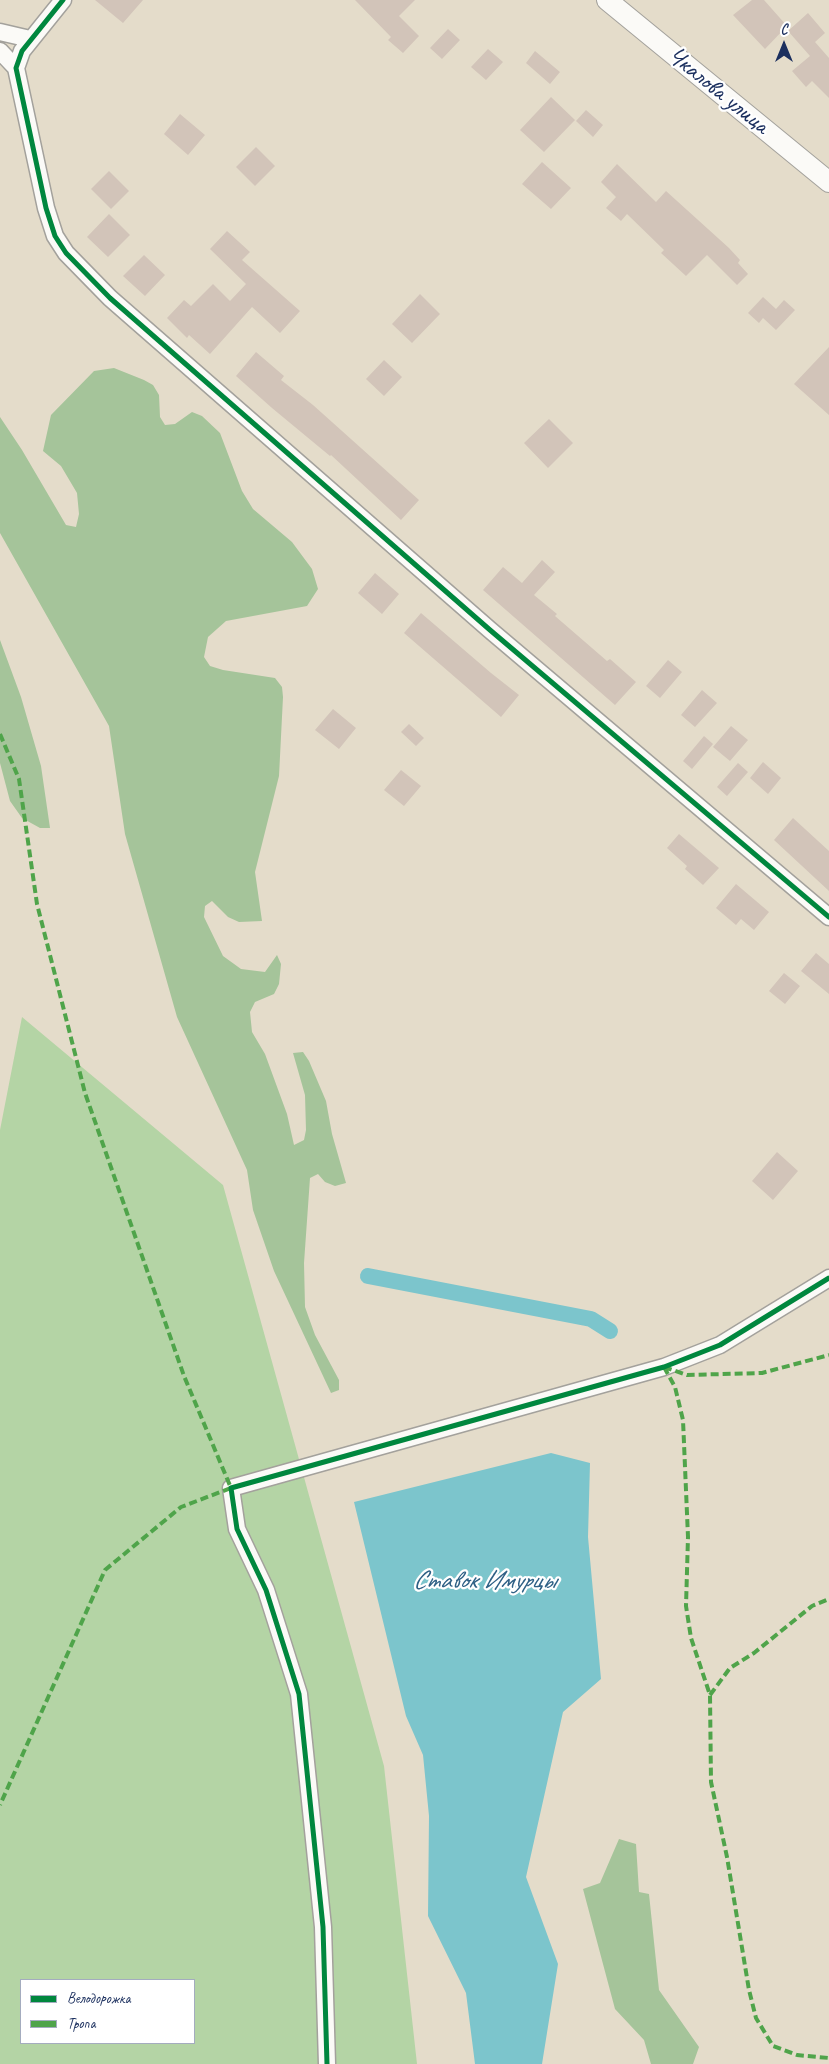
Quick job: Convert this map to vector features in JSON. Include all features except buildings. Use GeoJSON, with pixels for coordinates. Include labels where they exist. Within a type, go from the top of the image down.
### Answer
{"type":"FeatureCollection","features":[{"type":"Feature","properties":{"kind":"main road","name":"Чкалова улица"},"geometry":{"type":"LineString","coordinates":[[607,0],[829,182]]}},
{"type":"Feature","properties":{"kind":"street"},"geometry":{"type":"LineString","coordinates":[[16,68],[22,51],[30,39],[63,0]]}},
{"type":"Feature","properties":{"kind":"street"},"geometry":{"type":"LineString","coordinates":[[0,32],[30,39]]}},
{"type":"Feature","properties":{"kind":"street"},"geometry":{"type":"LineString","coordinates":[[0,51],[16,68],[46,208],[55,236],[66,253],[110,298],[490,630],[829,918]]}},
{"type":"Feature","properties":{"kind":"street"},"geometry":{"type":"LineString","coordinates":[[327,2064],[323,1927],[299,1694],[266,1590],[237,1528],[230,1488],[664,1367],[720,1345],[829,1278]]}},
{"type":"Feature","properties":{"kind":"green space"},"geometry":{"type":"Polygon","coordinates":[[[114,368],[153,385],[159,395],[160,417],[165,425],[175,424],[192,412],[202,416],[220,433],[242,491],[253,509],[292,542],[312,569],[318,589],[307,606],[226,621],[208,637],[204,657],[210,666],[223,670],[275,678],[282,687],[283,697],[279,776],[255,872],[262,921],[239,922],[228,917],[212,901],[205,906],[204,917],[223,956],[241,969],[265,972],[277,955],[281,964],[279,984],[274,994],[255,1002],[250,1012],[252,1032],[265,1054],[287,1114],[294,1145],[304,1140],[306,1130],[305,1095],[293,1053],[303,1052],[309,1061],[326,1101],[332,1134],[346,1183],[335,1186],[325,1182],[318,1174],[310,1178],[304,1263],[305,1307],[315,1335],[339,1380],[339,1390],[331,1393],[274,1271],[253,1210],[247,1170],[177,1017],[125,834],[109,726],[0,533],[0,417],[22,450],[66,525],[76,527],[79,514],[77,493],[61,466],[43,451],[51,415],[94,371],[114,368]]]}},
{"type":"Feature","properties":{"kind":"green space"},"geometry":{"type":"Polygon","coordinates":[[[0,640],[21,697],[41,766],[50,828],[40,828],[22,818],[10,801],[0,763],[0,640]]]}},
{"type":"Feature","properties":{"kind":"green space"},"geometry":{"type":"Polygon","coordinates":[[[22,1017],[223,1185],[384,1766],[417,2064],[0,2064],[0,1130],[22,1017]]]}},
{"type":"Feature","properties":{"kind":"green space"},"geometry":{"type":"Polygon","coordinates":[[[619,1839],[636,1844],[639,1892],[649,1894],[659,1990],[699,2047],[693,2064],[651,2064],[644,2040],[615,2009],[583,1889],[600,1883],[619,1839]]]}},
{"type":"Feature","properties":{"kind":"water","name":"Ставок Имурцы"},"geometry":{"type":"Polygon","coordinates":[[[551,1453],[590,1463],[588,1537],[601,1679],[563,1712],[526,1877],[558,1964],[542,2064],[475,2064],[466,1993],[428,1916],[429,1816],[423,1755],[406,1716],[354,1502],[551,1453]]]}},
{"type":"Feature","properties":{"kind":"waterway"},"geometry":{"type":"LineString","coordinates":[[368,1276],[591,1319],[610,1331]]}},
{"type":"Feature","properties":{"kind":"marked path"},"geometry":{"type":"LineString","coordinates":[[0,734],[19,779],[37,904],[85,1093],[184,1376],[231,1488],[181,1507],[105,1570],[0,1805]]}},
{"type":"Feature","properties":{"kind":"marked path"},"geometry":{"type":"LineString","coordinates":[[664,1367],[687,1375],[762,1373],[829,1355]]}},
{"type":"Feature","properties":{"kind":"marked path"},"geometry":{"type":"LineString","coordinates":[[664,1367],[675,1387],[683,1420],[688,1537],[686,1606],[691,1638],[710,1695],[711,1782],[727,1857],[749,1990],[756,2018],[773,2046],[797,2055],[829,2058]]}},
{"type":"Feature","properties":{"kind":"marked path"},"geometry":{"type":"LineString","coordinates":[[710,1695],[730,1668],[754,1653],[812,1606],[829,1599]]}},
{"type":"Feature","properties":{"kind":"cycle path"},"geometry":{"type":"LineString","coordinates":[[63,0],[22,51],[16,68],[46,208],[55,236],[66,253],[110,298],[490,630],[829,917]]}},
{"type":"Feature","properties":{"kind":"cycle path"},"geometry":{"type":"LineString","coordinates":[[327,2064],[323,1927],[299,1694],[266,1590],[237,1529],[231,1488],[664,1367],[720,1345],[829,1278]]}}]}
